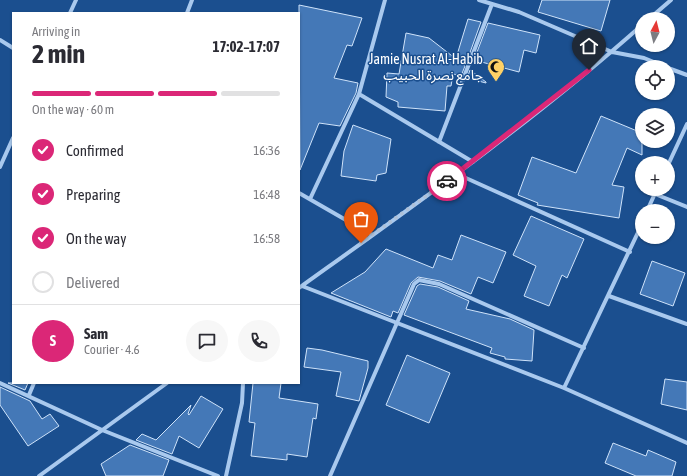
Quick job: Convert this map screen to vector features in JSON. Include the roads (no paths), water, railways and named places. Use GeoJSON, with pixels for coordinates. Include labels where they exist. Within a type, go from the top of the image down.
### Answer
{"type":"FeatureCollection","features":[{"type":"Feature","properties":{"kind":"street"},"geometry":{"type":"LineString","coordinates":[[70,12],[76,0]]}},
{"type":"Feature","properties":{"kind":"street"},"geometry":{"type":"LineString","coordinates":[[187,12],[192,0]]}},
{"type":"Feature","properties":{"kind":"street"},"geometry":{"type":"LineString","coordinates":[[310,199],[359,94],[385,0]]}},
{"type":"Feature","properties":{"kind":"street"},"geometry":{"type":"LineString","coordinates":[[480,0],[519,12],[612,52],[649,60]]}},
{"type":"Feature","properties":{"kind":"street"},"geometry":{"type":"LineString","coordinates":[[657,12],[670,0]]}},
{"type":"Feature","properties":{"kind":"street"},"geometry":{"type":"LineString","coordinates":[[440,142],[492,4]]}},
{"type":"Feature","properties":{"kind":"street"},"geometry":{"type":"LineString","coordinates":[[300,287],[473,162],[612,52],[635,31]]}},
{"type":"Feature","properties":{"kind":"street"},"geometry":{"type":"LineString","coordinates":[[0,40],[12,47]]}},
{"type":"Feature","properties":{"kind":"street"},"geometry":{"type":"LineString","coordinates":[[675,70],[687,75]]}},
{"type":"Feature","properties":{"kind":"street"},"geometry":{"type":"LineString","coordinates":[[359,94],[473,162]]}},
{"type":"Feature","properties":{"kind":"street"},"geometry":{"type":"LineString","coordinates":[[672,156],[687,124]]}},
{"type":"Feature","properties":{"kind":"street"},"geometry":{"type":"LineString","coordinates":[[1,164],[12,140]]}},
{"type":"Feature","properties":{"kind":"street"},"geometry":{"type":"LineString","coordinates":[[457,174],[630,252]]}},
{"type":"Feature","properties":{"kind":"street"},"geometry":{"type":"LineString","coordinates":[[300,194],[372,235]]}},
{"type":"Feature","properties":{"kind":"street"},"geometry":{"type":"LineString","coordinates":[[660,196],[687,207]]}},
{"type":"Feature","properties":{"kind":"street"},"geometry":{"type":"LineString","coordinates":[[564,388],[635,240]]}},
{"type":"Feature","properties":{"kind":"street"},"geometry":{"type":"LineString","coordinates":[[330,476],[396,323],[414,284],[419,280],[439,284],[584,348]]}},
{"type":"Feature","properties":{"kind":"street"},"geometry":{"type":"LineString","coordinates":[[300,287],[564,388],[687,443]]}},
{"type":"Feature","properties":{"kind":"street"},"geometry":{"type":"LineString","coordinates":[[609,296],[687,324]]}},
{"type":"Feature","properties":{"kind":"street"},"geometry":{"type":"LineString","coordinates":[[0,383],[29,395],[102,430],[218,476]]}},
{"type":"Feature","properties":{"kind":"street"},"geometry":{"type":"LineString","coordinates":[[29,395],[34,384]]}},
{"type":"Feature","properties":{"kind":"street"},"geometry":{"type":"LineString","coordinates":[[39,476],[166,384]]}},
{"type":"Feature","properties":{"kind":"street"},"geometry":{"type":"LineString","coordinates":[[226,476],[242,402],[242,384]]}},
{"type":"Feature","properties":{"kind":"place","name":"Jamie Nusrat Al-Habib جامع نصرة الحبيب"},"geometry":{"type":"Point","coordinates":[496,82]}}]}
